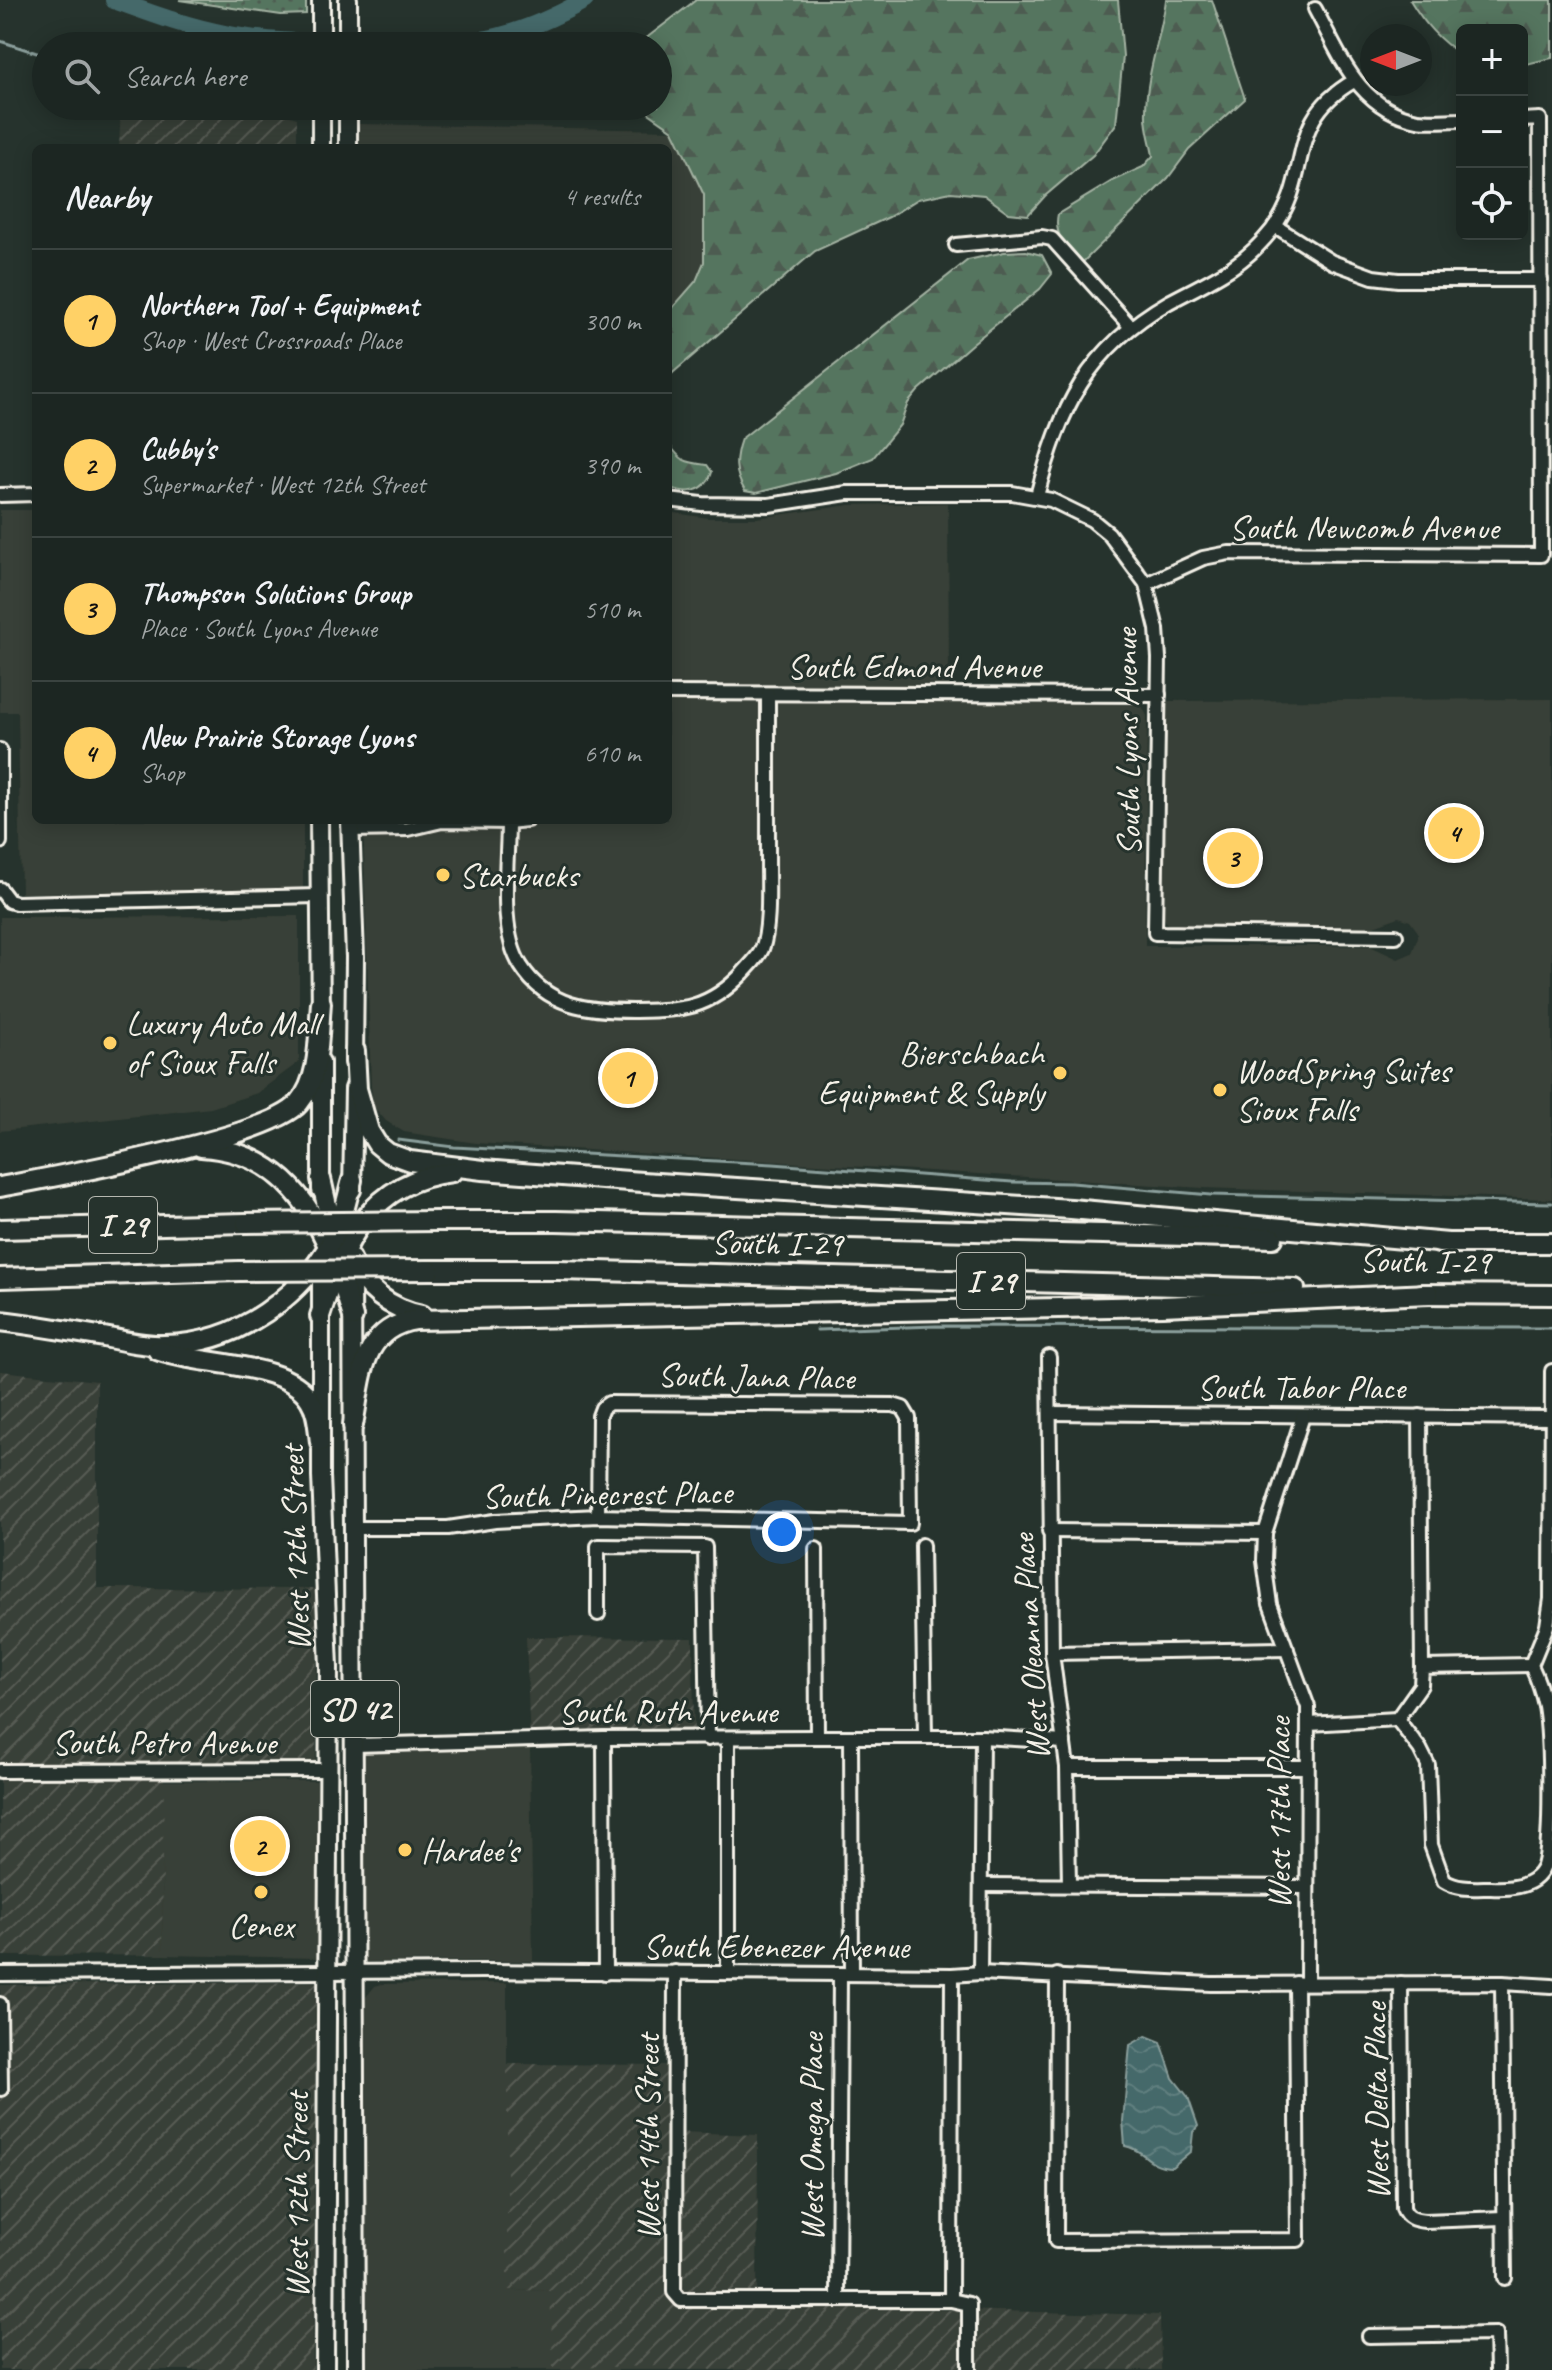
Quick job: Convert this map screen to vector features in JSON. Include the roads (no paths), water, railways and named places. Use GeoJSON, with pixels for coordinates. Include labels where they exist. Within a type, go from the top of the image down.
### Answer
{"type":"FeatureCollection","features":[{"type":"Feature","properties":{"kind":"highway"},"geometry":{"type":"LineString","coordinates":[[0,1187],[186,1146],[274,1120],[298,1105],[313,1076],[321,1003]]}},
{"type":"Feature","properties":{"kind":"highway"},"geometry":{"type":"LineString","coordinates":[[355,1051],[360,1104],[369,1131],[377,1144],[388,1153],[410,1161],[483,1170],[1071,1209],[1448,1243]]}},
{"type":"Feature","properties":{"kind":"highway"},"geometry":{"type":"LineString","coordinates":[[186,1146],[234,1152],[266,1165],[300,1194],[363,1280],[389,1303],[414,1314],[445,1319]]}},
{"type":"Feature","properties":{"kind":"highway"},"geometry":{"type":"LineString","coordinates":[[0,1321],[143,1344],[184,1344],[204,1340],[237,1329],[284,1299],[377,1204],[403,1186],[431,1175],[483,1170]]}},
{"type":"Feature","properties":{"kind":"highway"},"geometry":{"type":"LineString","coordinates":[[321,1179],[353,1317]]}},
{"type":"Feature","properties":{"kind":"highway"},"geometry":{"type":"LineString","coordinates":[[320,1316],[352,1180]]}},
{"type":"Feature","properties":{"kind":"highway","name":"South I-29"},"geometry":{"type":"LineString","coordinates":[[0,1229],[246,1223],[556,1221],[1552,1243]]}},
{"type":"Feature","properties":{"kind":"highway","name":"South I-29"},"geometry":{"type":"LineString","coordinates":[[0,1278],[239,1271],[558,1270],[1552,1295]]}},
{"type":"Feature","properties":{"kind":"highway"},"geometry":{"type":"LineString","coordinates":[[353,1425],[364,1366],[375,1340],[384,1331],[403,1322],[1162,1306],[1429,1294]]}},
{"type":"Feature","properties":{"kind":"highway"},"geometry":{"type":"LineString","coordinates":[[143,1344],[167,1354],[289,1380],[304,1391],[314,1408],[320,1442]]}},
{"type":"Feature","properties":{"kind":"main road"},"geometry":{"type":"LineString","coordinates":[[321,0],[321,32]]}},
{"type":"Feature","properties":{"kind":"main road"},"geometry":{"type":"LineString","coordinates":[[348,0],[348,32]]}},
{"type":"Feature","properties":{"kind":"main road"},"geometry":{"type":"LineString","coordinates":[[321,120],[321,144]]}},
{"type":"Feature","properties":{"kind":"main road"},"geometry":{"type":"LineString","coordinates":[[348,120],[348,144]]}},
{"type":"Feature","properties":{"kind":"main road"},"geometry":{"type":"LineString","coordinates":[[319,824],[321,1179]]}},
{"type":"Feature","properties":{"kind":"main road"},"geometry":{"type":"LineString","coordinates":[[350,825],[355,957],[352,1180]]}},
{"type":"Feature","properties":{"kind":"main road","name":"West 12th Street"},"geometry":{"type":"LineString","coordinates":[[320,1316],[320,1442],[329,1667],[325,2370]]}},
{"type":"Feature","properties":{"kind":"main road","name":"West 12th Street"},"geometry":{"type":"LineString","coordinates":[[353,1317],[356,2370]]}},
{"type":"Feature","properties":{"kind":"street"},"geometry":{"type":"LineString","coordinates":[[1315,9],[1354,81],[1374,101],[1403,116],[1428,121],[1456,120]]}},
{"type":"Feature","properties":{"kind":"street"},"geometry":{"type":"LineString","coordinates":[[1037,496],[1053,437],[1069,401],[1094,364],[1130,326],[1226,273],[1252,252],[1275,226],[1292,194],[1311,120],[1329,97],[1354,81]]}},
{"type":"Feature","properties":{"kind":"street"},"geometry":{"type":"LineString","coordinates":[[1275,226],[1332,262],[1373,277],[1398,280],[1541,280],[1540,119],[1528,120]]}},
{"type":"Feature","properties":{"kind":"street"},"geometry":{"type":"LineString","coordinates":[[956,245],[1042,237],[1052,239],[1130,326]]}},
{"type":"Feature","properties":{"kind":"street","name":"South Newcomb Avenue"},"geometry":{"type":"LineString","coordinates":[[1146,584],[1205,557],[1229,553],[1541,555],[1541,280]]}},
{"type":"Feature","properties":{"kind":"street","name":"South Lyons Avenue"},"geometry":{"type":"LineString","coordinates":[[672,500],[769,505],[847,493],[1012,493],[1037,496],[1078,511],[1109,534],[1146,584],[1157,629],[1159,695],[1155,933],[1396,936]]}},
{"type":"Feature","properties":{"kind":"street"},"geometry":{"type":"LineString","coordinates":[[0,495],[32,494]]}},
{"type":"Feature","properties":{"kind":"street","name":"South Edmond Avenue"},"geometry":{"type":"LineString","coordinates":[[672,693],[1159,695]]}},
{"type":"Feature","properties":{"kind":"street"},"geometry":{"type":"LineString","coordinates":[[508,824],[508,926],[519,964],[538,986],[560,1001],[591,1010],[678,1010],[704,1004],[727,990],[762,949],[768,910],[768,694]]}},
{"type":"Feature","properties":{"kind":"street"},"geometry":{"type":"LineString","coordinates":[[0,750],[0,842]]}},
{"type":"Feature","properties":{"kind":"street"},"geometry":{"type":"LineString","coordinates":[[350,825],[408,829],[429,824]]}},
{"type":"Feature","properties":{"kind":"street"},"geometry":{"type":"LineString","coordinates":[[0,889],[9,901],[16,903],[319,896]]}},
{"type":"Feature","properties":{"kind":"street","name":"West Oleanna Place"},"geometry":{"type":"LineString","coordinates":[[1049,1357],[1052,1653],[1067,1767],[1069,1884]]}},
{"type":"Feature","properties":{"kind":"street"},"geometry":{"type":"LineString","coordinates":[[1397,1719],[1428,1765],[1431,1845],[1444,1881],[1457,1887],[1508,1888],[1528,1883],[1540,1873],[1547,1849],[1549,1751],[1544,1703],[1531,1665],[1547,1626],[1551,1599],[1552,1371]]}},
{"type":"Feature","properties":{"kind":"street","name":"South Jana Place"},"geometry":{"type":"LineString","coordinates":[[598,1516],[599,1416],[602,1408],[609,1403],[893,1405],[907,1413],[911,1428],[910,1523]]}},
{"type":"Feature","properties":{"kind":"street","name":"South Tabor Place"},"geometry":{"type":"LineString","coordinates":[[1050,1413],[1551,1418]]}},
{"type":"Feature","properties":{"kind":"street","name":"West 17th Place"},"geometry":{"type":"LineString","coordinates":[[1057,1975],[1056,2241],[1298,2240],[1309,1724],[1303,1690],[1276,1622],[1265,1578],[1265,1533],[1303,1416]]}},
{"type":"Feature","properties":{"kind":"street"},"geometry":{"type":"LineString","coordinates":[[1397,1719],[1421,1685],[1420,1416]]}},
{"type":"Feature","properties":{"kind":"street","name":"South Pinecrest Place"},"geometry":{"type":"LineString","coordinates":[[354,1528],[448,1528],[495,1521],[598,1516],[910,1523]]}},
{"type":"Feature","properties":{"kind":"street"},"geometry":{"type":"LineString","coordinates":[[1049,1531],[1265,1533]]}},
{"type":"Feature","properties":{"kind":"street"},"geometry":{"type":"LineString","coordinates":[[922,1545],[925,1737]]}},
{"type":"Feature","properties":{"kind":"street"},"geometry":{"type":"LineString","coordinates":[[598,1614],[598,1546],[705,1547],[708,1739]]}},
{"type":"Feature","properties":{"kind":"street"},"geometry":{"type":"LineString","coordinates":[[816,1549],[817,1737]]}},
{"type":"Feature","properties":{"kind":"street"},"geometry":{"type":"LineString","coordinates":[[1052,1653],[1287,1649]]}},
{"type":"Feature","properties":{"kind":"street"},"geometry":{"type":"LineString","coordinates":[[1422,1667],[1531,1665]]}},
{"type":"Feature","properties":{"kind":"street"},"geometry":{"type":"LineString","coordinates":[[1309,1724],[1397,1719]]}},
{"type":"Feature","properties":{"kind":"street","name":"South Ruth Avenue"},"geometry":{"type":"LineString","coordinates":[[355,1745],[604,1738],[817,1737],[982,1737],[1064,1742]]}},
{"type":"Feature","properties":{"kind":"street"},"geometry":{"type":"LineString","coordinates":[[980,1973],[982,1737]]}},
{"type":"Feature","properties":{"kind":"street"},"geometry":{"type":"LineString","coordinates":[[604,1738],[605,1973]]}},
{"type":"Feature","properties":{"kind":"street","name":"West Omega Place"},"geometry":{"type":"LineString","coordinates":[[838,2300],[851,1738]]}},
{"type":"Feature","properties":{"kind":"street"},"geometry":{"type":"LineString","coordinates":[[728,1739],[728,1973]]}},
{"type":"Feature","properties":{"kind":"street"},"geometry":{"type":"LineString","coordinates":[[1067,1767],[1307,1767]]}},
{"type":"Feature","properties":{"kind":"street","name":"South Petro Avenue"},"geometry":{"type":"LineString","coordinates":[[0,1771],[328,1770]]}},
{"type":"Feature","properties":{"kind":"street"},"geometry":{"type":"LineString","coordinates":[[981,1885],[1306,1887]]}},
{"type":"Feature","properties":{"kind":"street","name":"West 14th Street"},"geometry":{"type":"LineString","coordinates":[[675,1972],[674,2292],[681,2300],[838,2300]]}},
{"type":"Feature","properties":{"kind":"street","name":"South Ebenezer Avenue"},"geometry":{"type":"LineString","coordinates":[[0,1974],[980,1973],[1211,1984],[1502,1983],[1552,1986]]}},
{"type":"Feature","properties":{"kind":"street"},"geometry":{"type":"LineString","coordinates":[[951,2300],[952,1975]]}},
{"type":"Feature","properties":{"kind":"street","name":"West Delta Place"},"geometry":{"type":"LineString","coordinates":[[1401,1983],[1405,2214],[1414,2220],[1425,2221],[1503,2218]]}},
{"type":"Feature","properties":{"kind":"street"},"geometry":{"type":"LineString","coordinates":[[1502,1983],[1505,2278]]}},
{"type":"Feature","properties":{"kind":"street"},"geometry":{"type":"LineString","coordinates":[[0,2004],[1,2089]]}},
{"type":"Feature","properties":{"kind":"street"},"geometry":{"type":"LineString","coordinates":[[838,2300],[951,2300],[969,2304],[969,2370]]}},
{"type":"Feature","properties":{"kind":"street"},"geometry":{"type":"LineString","coordinates":[[1369,2336],[1496,2334],[1497,2370]]}},
{"type":"Feature","properties":{"kind":"water"},"geometry":{"type":"Polygon","coordinates":[[[1146,2036],[1161,2042],[1173,2078],[1188,2097],[1198,2126],[1193,2132],[1191,2151],[1172,2167],[1157,2164],[1125,2146],[1123,2121],[1130,2045],[1146,2036]]]}},
{"type":"Feature","properties":{"kind":"waterway"},"geometry":{"type":"LineString","coordinates":[[114,0],[216,32]]}},
{"type":"Feature","properties":{"kind":"waterway"},"geometry":{"type":"LineString","coordinates":[[513,32],[585,0]]}},
{"type":"Feature","properties":{"kind":"waterway"},"geometry":{"type":"LineString","coordinates":[[188,32],[190,25]]}},
{"type":"Feature","properties":{"kind":"waterway"},"geometry":{"type":"LineString","coordinates":[[0,41],[32,51]]}},
{"type":"Feature","properties":{"kind":"waterway"},"geometry":{"type":"LineString","coordinates":[[398,1140],[454,1147],[773,1164],[1211,1195],[1552,1203]]}},
{"type":"Feature","properties":{"kind":"waterway"},"geometry":{"type":"LineString","coordinates":[[817,1330],[936,1326],[1552,1328]]}},
{"type":"Feature","properties":{"kind":"place","name":"New Prairie Storage Lyons"},"geometry":{"type":"Point","coordinates":[1454,833]}},
{"type":"Feature","properties":{"kind":"place","name":"Thompson Solutions Group"},"geometry":{"type":"Point","coordinates":[1233,858]}},
{"type":"Feature","properties":{"kind":"place","name":"Starbucks"},"geometry":{"type":"Point","coordinates":[443,875]}},
{"type":"Feature","properties":{"kind":"place","name":"Luxury Auto Mall of Sioux Falls"},"geometry":{"type":"Point","coordinates":[110,1043]}},
{"type":"Feature","properties":{"kind":"place","name":"Bierschbach Equipment & Supply"},"geometry":{"type":"Point","coordinates":[1060,1073]}},
{"type":"Feature","properties":{"kind":"place","name":"Northern Tool + Equipment"},"geometry":{"type":"Point","coordinates":[628,1078]}},
{"type":"Feature","properties":{"kind":"place","name":"WoodSpring Suites Sioux Falls"},"geometry":{"type":"Point","coordinates":[1220,1090]}},
{"type":"Feature","properties":{"kind":"place","name":"Cubby's"},"geometry":{"type":"Point","coordinates":[260,1846]}},
{"type":"Feature","properties":{"kind":"place","name":"Hardee's"},"geometry":{"type":"Point","coordinates":[405,1850]}},
{"type":"Feature","properties":{"kind":"place","name":"Cenex"},"geometry":{"type":"Point","coordinates":[261,1892]}}]}
